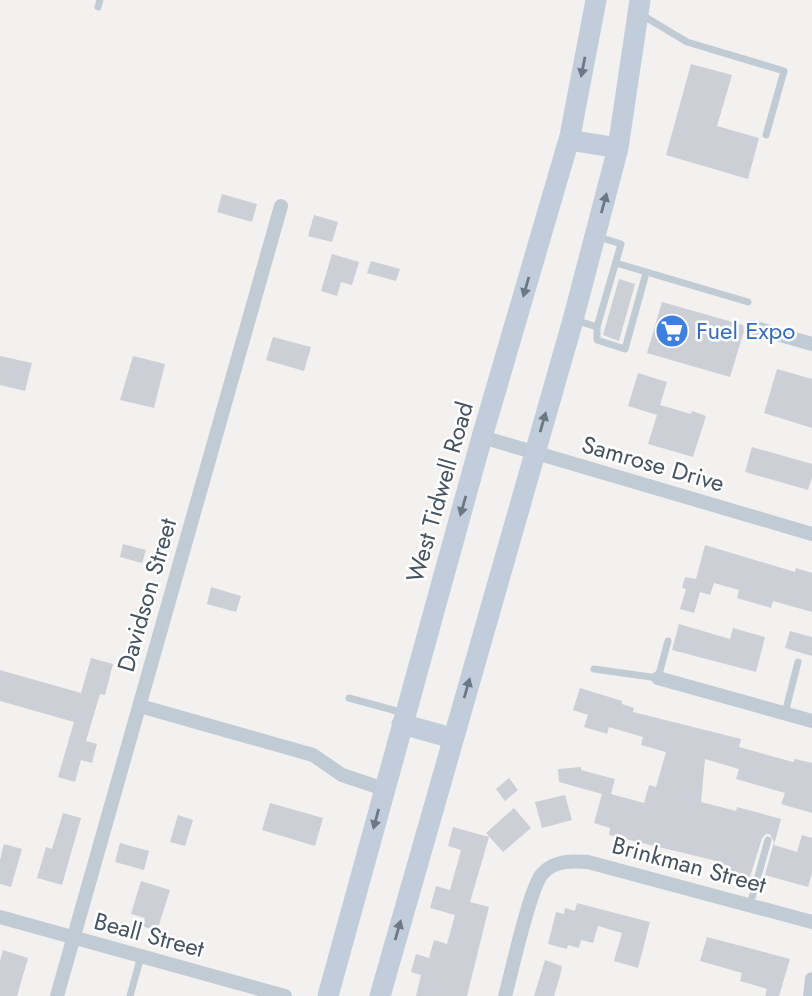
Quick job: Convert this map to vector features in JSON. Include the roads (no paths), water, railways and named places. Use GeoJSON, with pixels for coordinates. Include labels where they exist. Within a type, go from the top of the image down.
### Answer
{"type":"FeatureCollection","features":[{"type":"Feature","properties":{"kind":"main road","name":"West Tidwell Road"},"geometry":{"type":"LineString","coordinates":[[328,996],[482,437],[569,140],[596,0]]}},
{"type":"Feature","properties":{"kind":"main road"},"geometry":{"type":"LineString","coordinates":[[380,996],[595,236],[618,148],[639,6]]}},
{"type":"Feature","properties":{"kind":"main road"},"geometry":{"type":"LineString","coordinates":[[569,140],[618,148]]}},
{"type":"Feature","properties":{"kind":"main road"},"geometry":{"type":"LineString","coordinates":[[404,718],[452,738]]}},
{"type":"Feature","properties":{"kind":"street","name":"Davidson Street"},"geometry":{"type":"LineString","coordinates":[[57,996],[281,206]]}},
{"type":"Feature","properties":{"kind":"street"},"geometry":{"type":"LineString","coordinates":[[752,327],[812,344]]}},
{"type":"Feature","properties":{"kind":"street","name":"Samrose Drive"},"geometry":{"type":"LineString","coordinates":[[482,437],[812,534]]}},
{"type":"Feature","properties":{"kind":"street"},"geometry":{"type":"LineString","coordinates":[[658,678],[812,721]]}},
{"type":"Feature","properties":{"kind":"street"},"geometry":{"type":"LineString","coordinates":[[140,706],[313,755],[342,775],[384,789]]}},
{"type":"Feature","properties":{"kind":"street","name":"Brinkman Street"},"geometry":{"type":"LineString","coordinates":[[505,996],[534,892],[542,875],[554,865],[569,861],[588,862],[812,922]]}},
{"type":"Feature","properties":{"kind":"street","name":"Beall Street"},"geometry":{"type":"LineString","coordinates":[[0,918],[141,956],[254,992],[285,996]]}},
{"type":"Feature","properties":{"kind":"street"},"geometry":{"type":"LineString","coordinates":[[810,996],[812,979]]}},
{"type":"Feature","properties":{"kind":"lane"},"geometry":{"type":"LineString","coordinates":[[639,6],[687,42],[784,71],[766,135]]}},
{"type":"Feature","properties":{"kind":"lane"},"geometry":{"type":"LineString","coordinates":[[595,236],[621,244],[597,327],[597,340],[625,349],[646,272]]}},
{"type":"Feature","properties":{"kind":"lane"},"geometry":{"type":"LineString","coordinates":[[616,263],[748,302]]}},
{"type":"Feature","properties":{"kind":"lane"},"geometry":{"type":"LineString","coordinates":[[573,320],[597,327]]}},
{"type":"Feature","properties":{"kind":"lane"},"geometry":{"type":"LineString","coordinates":[[594,669],[658,678],[668,641]]}},
{"type":"Feature","properties":{"kind":"lane"},"geometry":{"type":"LineString","coordinates":[[785,713],[798,662]]}},
{"type":"Feature","properties":{"kind":"lane"},"geometry":{"type":"LineString","coordinates":[[349,698],[404,718]]}},
{"type":"Feature","properties":{"kind":"lane"},"geometry":{"type":"LineString","coordinates":[[750,905],[768,840]]}},
{"type":"Feature","properties":{"kind":"lane"},"geometry":{"type":"LineString","coordinates":[[130,996],[141,956]]}},
{"type":"Feature","properties":{"kind":"place","name":"Fuel Expo"},"geometry":{"type":"Point","coordinates":[672,331]}}]}
